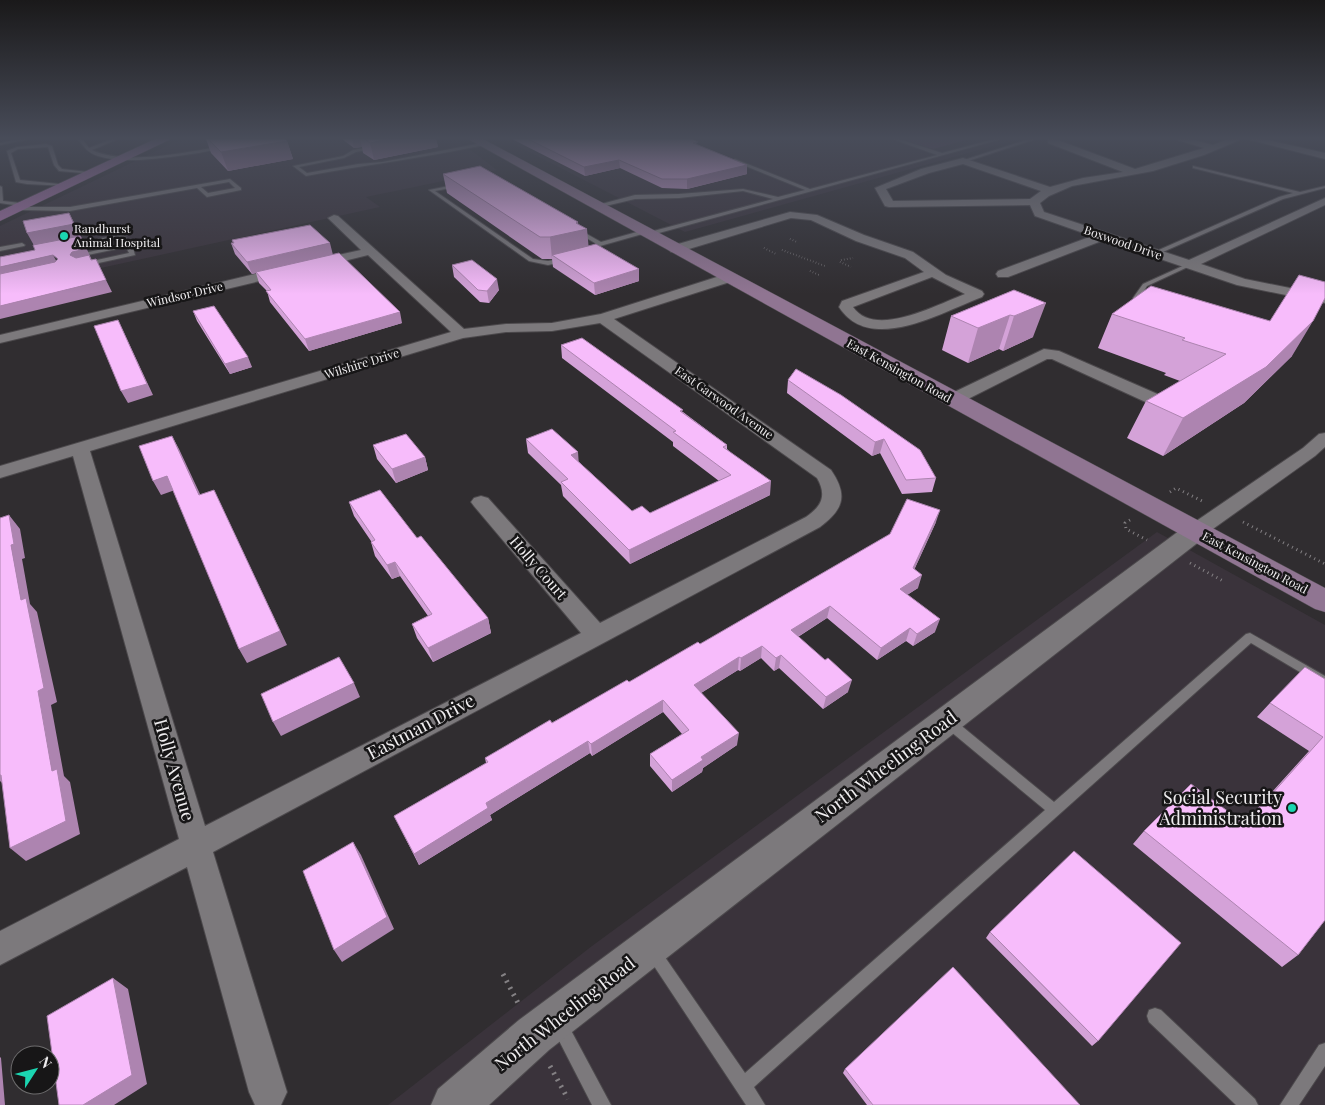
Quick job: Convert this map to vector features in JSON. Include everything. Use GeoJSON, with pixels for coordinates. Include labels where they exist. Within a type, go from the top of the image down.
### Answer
{"type":"FeatureCollection","features":[{"type":"Feature","properties":{"kind":"main road"},"geometry":{"type":"LineString","coordinates":[[0,218],[56,191]]}},
{"type":"Feature","properties":{"kind":"main road","name":"East Kensington Road"},"geometry":{"type":"LineString","coordinates":[[568,191],[1325,601]]}},
{"type":"Feature","properties":{"kind":"street"},"geometry":{"type":"LineString","coordinates":[[881,191],[899,217]]}},
{"type":"Feature","properties":{"kind":"street"},"geometry":{"type":"LineString","coordinates":[[889,204],[1034,210],[1049,191]]}},
{"type":"Feature","properties":{"kind":"street"},"geometry":{"type":"LineString","coordinates":[[1189,265],[1321,205]]}},
{"type":"Feature","properties":{"kind":"street","name":"Boxwood Drive"},"geometry":{"type":"LineString","coordinates":[[1034,210],[1102,236],[1242,282],[1325,299]]}},
{"type":"Feature","properties":{"kind":"street"},"geometry":{"type":"LineString","coordinates":[[675,249],[790,215],[804,215],[820,219],[860,238],[909,255],[918,260],[932,273],[977,294],[900,324],[875,324],[855,318],[846,308],[848,304],[932,273]]}},
{"type":"Feature","properties":{"kind":"street"},"geometry":{"type":"LineString","coordinates":[[334,218],[461,334]]}},
{"type":"Feature","properties":{"kind":"street"},"geometry":{"type":"LineString","coordinates":[[1003,274],[1102,236]]}},
{"type":"Feature","properties":{"kind":"street","name":"Windsor Drive"},"geometry":{"type":"LineString","coordinates":[[0,339],[371,251]]}},
{"type":"Feature","properties":{"kind":"street","name":"Wilshire Drive"},"geometry":{"type":"LineString","coordinates":[[0,472],[461,334],[506,328],[552,327],[603,318],[728,278]]}},
{"type":"Feature","properties":{"kind":"street","name":"East Garwood Avenue"},"geometry":{"type":"LineString","coordinates":[[603,318],[814,466],[824,474],[829,482],[833,497]]}},
{"type":"Feature","properties":{"kind":"street"},"geometry":{"type":"LineString","coordinates":[[825,330],[855,318]]}},
{"type":"Feature","properties":{"kind":"street"},"geometry":{"type":"LineString","coordinates":[[952,400],[1044,354],[1054,354],[1156,400]]}},
{"type":"Feature","properties":{"kind":"street","name":"North Wheeling Road"},"geometry":{"type":"LineString","coordinates":[[454,1105],[556,1019],[1196,531],[1317,456],[1325,438]]}},
{"type":"Feature","properties":{"kind":"street","name":"Holly Avenue"},"geometry":{"type":"LineString","coordinates":[[80,448],[268,1092]]}},
{"type":"Feature","properties":{"kind":"street","name":"Eastman Drive"},"geometry":{"type":"LineString","coordinates":[[0,949],[812,522],[828,510],[833,497]]}},
{"type":"Feature","properties":{"kind":"street","name":"Holly Court"},"geometry":{"type":"LineString","coordinates":[[481,502],[596,635]]}},
{"type":"Feature","properties":{"kind":"lane"},"geometry":{"type":"LineString","coordinates":[[0,191],[1,202],[24,206],[70,208],[171,191]]}},
{"type":"Feature","properties":{"kind":"lane"},"geometry":{"type":"LineString","coordinates":[[203,191],[207,195],[227,191]]}},
{"type":"Feature","properties":{"kind":"lane"},"geometry":{"type":"LineString","coordinates":[[432,191],[538,263],[552,263],[571,259]]}},
{"type":"Feature","properties":{"kind":"lane"},"geometry":{"type":"LineString","coordinates":[[599,207],[646,196],[679,196],[737,191]]}},
{"type":"Feature","properties":{"kind":"lane"},"geometry":{"type":"LineString","coordinates":[[745,191],[777,199]]}},
{"type":"Feature","properties":{"kind":"lane"},"geometry":{"type":"LineString","coordinates":[[566,224],[600,244],[807,191]]}},
{"type":"Feature","properties":{"kind":"lane"},"geometry":{"type":"LineString","coordinates":[[1291,191],[1300,193]]}},
{"type":"Feature","properties":{"kind":"lane"},"geometry":{"type":"LineString","coordinates":[[1154,254],[1281,198],[1310,191]]}},
{"type":"Feature","properties":{"kind":"lane"},"geometry":{"type":"LineString","coordinates":[[68,218],[76,214],[70,208]]}},
{"type":"Feature","properties":{"kind":"lane"},"geometry":{"type":"LineString","coordinates":[[66,246],[113,236],[123,236],[133,254],[81,265]]}},
{"type":"Feature","properties":{"kind":"lane"},"geometry":{"type":"LineString","coordinates":[[83,254],[129,244]]}},
{"type":"Feature","properties":{"kind":"lane"},"geometry":{"type":"LineString","coordinates":[[597,252],[600,244]]}},
{"type":"Feature","properties":{"kind":"lane"},"geometry":{"type":"LineString","coordinates":[[0,249],[22,245]]}},
{"type":"Feature","properties":{"kind":"lane"},"geometry":{"type":"LineString","coordinates":[[1154,303],[1136,298],[1145,285],[1189,265]]}},
{"type":"Feature","properties":{"kind":"lane"},"geometry":{"type":"LineString","coordinates":[[743,1086],[1250,637],[1325,682]]}},
{"type":"Feature","properties":{"kind":"lane"},"geometry":{"type":"LineString","coordinates":[[947,721],[1054,810]]}},
{"type":"Feature","properties":{"kind":"lane"},"geometry":{"type":"LineString","coordinates":[[650,947],[756,1105]]}},
{"type":"Feature","properties":{"kind":"lane"},"geometry":{"type":"LineString","coordinates":[[1155,1016],[1249,1105]]}},
{"type":"Feature","properties":{"kind":"lane"},"geometry":{"type":"LineString","coordinates":[[556,1019],[602,1105]]}},
{"type":"Feature","properties":{"kind":"lane"},"geometry":{"type":"LineString","coordinates":[[1289,1105],[1325,1050]]}},
{"type":"Feature","properties":{"kind":"path"},"geometry":{"type":"LineString","coordinates":[[790,239],[796,242]]}},
{"type":"Feature","properties":{"kind":"path"},"geometry":{"type":"LineString","coordinates":[[764,248],[776,254]]}},
{"type":"Feature","properties":{"kind":"path"},"geometry":{"type":"LineString","coordinates":[[782,250],[825,266]]}},
{"type":"Feature","properties":{"kind":"path"},"geometry":{"type":"LineString","coordinates":[[851,267],[840,261],[853,258]]}},
{"type":"Feature","properties":{"kind":"path"},"geometry":{"type":"LineString","coordinates":[[810,271],[819,276]]}},
{"type":"Feature","properties":{"kind":"path"},"geometry":{"type":"LineString","coordinates":[[1125,523],[1126,529]]}},
{"type":"Feature","properties":{"kind":"path"},"geometry":{"type":"LineString","coordinates":[[1275,538],[1325,564]]}},
{"type":"Feature","properties":{"kind":"shaded area"},"geometry":{"type":"Polygon","coordinates":[[[74,191],[397,191],[366,197],[380,207],[0,290],[0,226],[74,191]]]}},
{"type":"Feature","properties":{"kind":"shaded area"},"geometry":{"type":"Polygon","coordinates":[[[604,191],[833,191],[685,232],[604,191]]]}},
{"type":"Feature","properties":{"kind":"shaded area"},"geometry":{"type":"Polygon","coordinates":[[[1157,532],[1325,625],[1325,1105],[388,1105],[592,946],[1157,532]]]}},
{"type":"Feature","properties":{"kind":"building"},"geometry":{"type":"Polygon","coordinates":[[[469,191],[523,191],[587,229],[550,237],[540,237],[469,191]]]}},
{"type":"Feature","properties":{"kind":"building"},"geometry":{"type":"Polygon","coordinates":[[[69,213],[74,224],[27,233],[23,221],[69,213]]]}},
{"type":"Feature","properties":{"kind":"building"},"geometry":{"type":"Polygon","coordinates":[[[310,225],[330,243],[247,262],[231,243],[234,243],[232,240],[310,225]]]}},
{"type":"Feature","properties":{"kind":"building"},"geometry":{"type":"Polygon","coordinates":[[[80,236],[82,240],[73,244],[78,247],[85,246],[86,249],[72,252],[70,255],[76,258],[89,255],[91,260],[96,259],[106,280],[0,306],[0,274],[55,262],[58,259],[53,255],[0,267],[0,257],[35,250],[33,245],[80,236]]]}},
{"type":"Feature","properties":{"kind":"building"},"geometry":{"type":"Polygon","coordinates":[[[596,244],[639,269],[594,283],[552,255],[596,244]]]}},
{"type":"Feature","properties":{"kind":"building"},"geometry":{"type":"Polygon","coordinates":[[[339,253],[400,312],[305,339],[266,291],[271,290],[256,272],[339,253]]]}},
{"type":"Feature","properties":{"kind":"building"},"geometry":{"type":"Polygon","coordinates":[[[472,260],[497,279],[487,291],[478,290],[452,265],[472,260]]]}},
{"type":"Feature","properties":{"kind":"building"},"geometry":{"type":"Polygon","coordinates":[[[1299,275],[1325,282],[1325,298],[1313,321],[1266,367],[1183,418],[1146,401],[1226,354],[1182,340],[1185,338],[1112,314],[1151,286],[1270,321],[1299,275]]]}},
{"type":"Feature","properties":{"kind":"building"},"geometry":{"type":"Polygon","coordinates":[[[1014,290],[1046,303],[978,328],[951,316],[1014,290]]]}},
{"type":"Feature","properties":{"kind":"building"},"geometry":{"type":"Polygon","coordinates":[[[214,306],[248,357],[225,364],[193,311],[214,306]]]}},
{"type":"Feature","properties":{"kind":"building"},"geometry":{"type":"Polygon","coordinates":[[[118,320],[147,384],[121,391],[94,326],[118,320]]]}},
{"type":"Feature","properties":{"kind":"building"},"geometry":{"type":"Polygon","coordinates":[[[582,338],[683,410],[680,411],[727,445],[723,447],[771,481],[629,550],[561,482],[568,479],[526,439],[552,429],[578,452],[571,455],[632,511],[642,506],[650,513],[731,475],[673,432],[676,431],[561,345],[582,338]]]}},
{"type":"Feature","properties":{"kind":"building"},"geometry":{"type":"Polygon","coordinates":[[[796,369],[841,395],[920,450],[936,478],[906,480],[884,439],[875,442],[788,380],[796,369]]]}},
{"type":"Feature","properties":{"kind":"building"},"geometry":{"type":"Polygon","coordinates":[[[406,434],[425,457],[392,469],[373,445],[406,434]]]}},
{"type":"Feature","properties":{"kind":"building"},"geometry":{"type":"Polygon","coordinates":[[[172,436],[199,495],[214,490],[280,631],[239,649],[167,476],[153,481],[139,446],[172,436]]]}},
{"type":"Feature","properties":{"kind":"building"},"geometry":{"type":"Polygon","coordinates":[[[380,490],[417,538],[421,536],[488,618],[428,648],[412,624],[432,614],[395,562],[387,565],[371,542],[375,540],[349,502],[380,490]]]}},
{"type":"Feature","properties":{"kind":"building"},"geometry":{"type":"Polygon","coordinates":[[[907,499],[940,510],[913,568],[922,575],[900,589],[940,619],[917,634],[910,628],[881,648],[830,606],[791,630],[825,660],[828,658],[852,680],[826,697],[781,655],[776,658],[762,646],[741,658],[739,657],[694,685],[739,733],[701,757],[703,760],[672,780],[650,754],[689,730],[663,700],[591,744],[588,741],[486,803],[488,808],[414,854],[394,816],[488,762],[485,758],[550,720],[552,723],[627,680],[629,682],[698,642],[700,644],[890,534],[907,499]]]}},
{"type":"Feature","properties":{"kind":"building"},"geometry":{"type":"Polygon","coordinates":[[[9,515],[14,544],[11,545],[21,600],[26,598],[44,688],[38,691],[52,771],[57,769],[66,821],[10,848],[0,775],[0,518],[9,515]]]}},
{"type":"Feature","properties":{"kind":"building"},"geometry":{"type":"Polygon","coordinates":[[[339,657],[354,683],[273,722],[261,694],[339,657]]]}},
{"type":"Feature","properties":{"kind":"building"},"geometry":{"type":"Polygon","coordinates":[[[1305,667],[1325,679],[1325,920],[1298,955],[1144,831],[1191,784],[1245,824],[1323,737],[1270,703],[1305,667]]]}},
{"type":"Feature","properties":{"kind":"building"},"geometry":{"type":"Polygon","coordinates":[[[353,842],[387,917],[334,950],[303,871],[353,842]]]}},
{"type":"Feature","properties":{"kind":"building"},"geometry":{"type":"Polygon","coordinates":[[[1074,851],[1181,943],[1098,1041],[990,932],[1074,851]]]}},
{"type":"Feature","properties":{"kind":"building"},"geometry":{"type":"Polygon","coordinates":[[[953,967],[1080,1105],[873,1105],[845,1069],[953,967]]]}},
{"type":"Feature","properties":{"kind":"building"},"geometry":{"type":"Polygon","coordinates":[[[113,978],[132,1075],[83,1105],[59,1105],[58,1095],[60,1095],[60,1045],[51,1045],[47,1016],[113,978]]]}},
{"type":"Feature","properties":{"kind":"place","name":"Randhurst Animal Hospital"},"geometry":{"type":"Point","coordinates":[64,236]}},
{"type":"Feature","properties":{"kind":"place","name":"Social Security Administration"},"geometry":{"type":"Point","coordinates":[1292,808]}}]}
